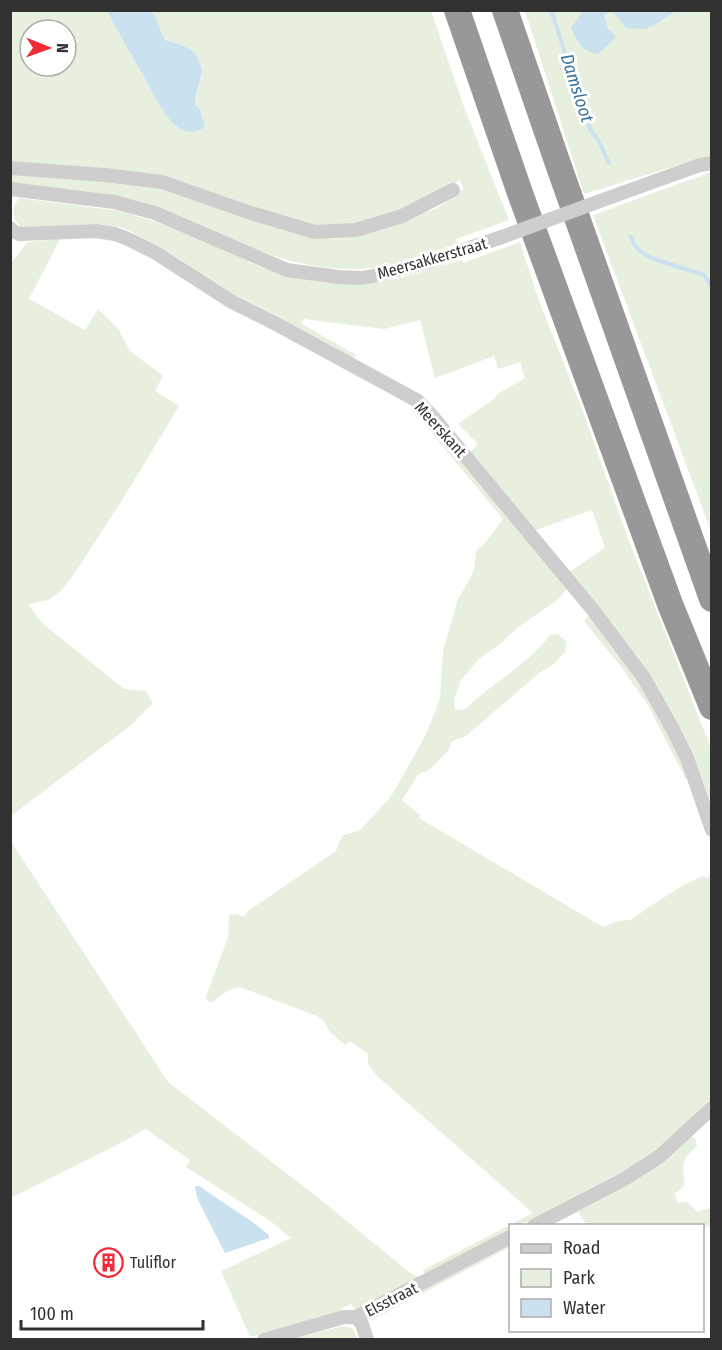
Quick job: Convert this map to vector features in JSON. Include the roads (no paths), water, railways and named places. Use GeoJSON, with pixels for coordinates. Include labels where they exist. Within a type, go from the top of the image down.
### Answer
{"type":"FeatureCollection","features":[{"type":"Feature","properties":{"kind":"highway"},"geometry":{"type":"LineString","coordinates":[[458,10],[520,194],[670,604],[711,707]]}},
{"type":"Feature","properties":{"kind":"highway"},"geometry":{"type":"LineString","coordinates":[[505,10],[711,599]]}},
{"type":"Feature","properties":{"kind":"street","name":"Meersakkerstraat"},"geometry":{"type":"LineString","coordinates":[[10,189],[114,202],[155,213],[286,270],[338,278],[362,278],[428,262],[711,163]]}},
{"type":"Feature","properties":{"kind":"street"},"geometry":{"type":"LineString","coordinates":[[10,168],[162,182],[251,213],[315,232],[356,230],[402,216],[453,190]]}},
{"type":"Feature","properties":{"kind":"street","name":"Meerskant"},"geometry":{"type":"LineString","coordinates":[[10,228],[20,234],[96,231],[128,239],[156,253],[232,302],[418,401],[434,417],[593,610],[644,678],[687,758],[711,830]]}},
{"type":"Feature","properties":{"kind":"street"},"geometry":{"type":"LineString","coordinates":[[538,1224],[626,1178],[660,1156],[711,1108]]}},
{"type":"Feature","properties":{"kind":"street","name":"Elsstraat"},"geometry":{"type":"LineString","coordinates":[[264,1340],[344,1317],[356,1317],[509,1239]]}},
{"type":"Feature","properties":{"kind":"street"},"geometry":{"type":"LineString","coordinates":[[356,1317],[362,1324],[367,1340]]}},
{"type":"Feature","properties":{"kind":"water"},"geometry":{"type":"Polygon","coordinates":[[[107,11],[150,11],[165,40],[188,48],[196,55],[202,72],[195,105],[200,109],[205,126],[195,132],[187,132],[171,122],[107,11]]]}},
{"type":"Feature","properties":{"kind":"water"},"geometry":{"type":"Polygon","coordinates":[[[583,11],[612,11],[604,15],[608,28],[616,37],[598,54],[584,49],[571,28],[583,11]]]}},
{"type":"Feature","properties":{"kind":"water"},"geometry":{"type":"Polygon","coordinates":[[[612,11],[676,11],[645,29],[626,28],[612,11]]]}},
{"type":"Feature","properties":{"kind":"water"},"geometry":{"type":"Polygon","coordinates":[[[195,1186],[199,1186],[251,1221],[269,1235],[269,1238],[225,1253],[198,1200],[195,1186]]]}},
{"type":"Feature","properties":{"kind":"waterway","name":"Damsloot"},"geometry":{"type":"LineString","coordinates":[[551,10],[591,131],[609,163]]}},
{"type":"Feature","properties":{"kind":"waterway","name":"Damsloot"},"geometry":{"type":"LineString","coordinates":[[631,237],[636,247],[647,256],[704,275],[712,287]]}},
{"type":"Feature","properties":{"kind":"place","name":"Tuliflor"},"geometry":{"type":"Point","coordinates":[109,1262]}}]}
